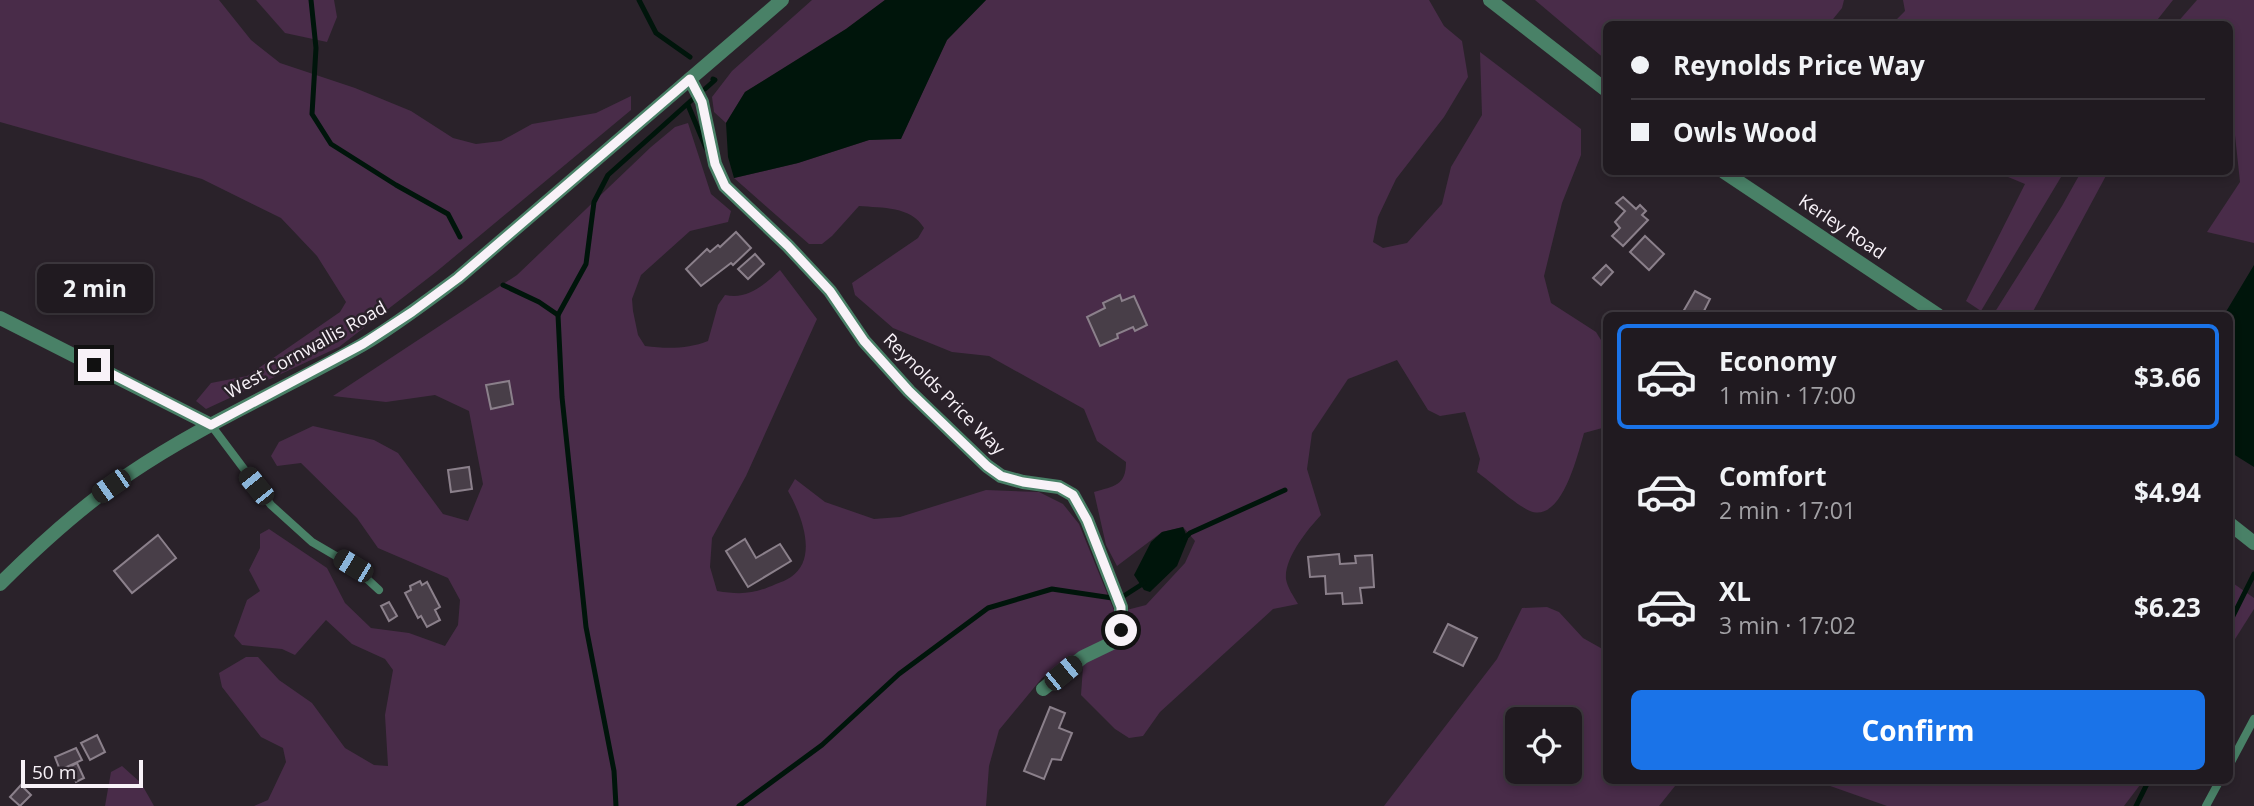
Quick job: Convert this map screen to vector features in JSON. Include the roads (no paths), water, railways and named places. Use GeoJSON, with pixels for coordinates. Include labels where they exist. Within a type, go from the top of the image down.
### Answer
{"type":"FeatureCollection","features":[{"type":"Feature","properties":{"kind":"street","name":"West Cornwallis Road"},"geometry":{"type":"LineString","coordinates":[[0,584],[58,528],[131,472],[211,425],[363,344],[458,278],[782,0]]}},
{"type":"Feature","properties":{"kind":"street"},"geometry":{"type":"LineString","coordinates":[[1490,0],[1603,88]]}},
{"type":"Feature","properties":{"kind":"street","name":"Reynolds Price Way"},"geometry":{"type":"LineString","coordinates":[[690,79],[702,102],[715,164],[725,186],[788,246],[830,291],[864,341],[909,391],[987,466],[1001,476],[1059,487],[1073,495],[1087,520],[1121,607],[1121,630],[1110,644],[1083,657],[1043,689]]}},
{"type":"Feature","properties":{"kind":"street","name":"Kerley Road"},"geometry":{"type":"LineString","coordinates":[[1728,175],[1934,312]]}},
{"type":"Feature","properties":{"kind":"street"},"geometry":{"type":"LineString","coordinates":[[0,318],[211,425]]}},
{"type":"Feature","properties":{"kind":"street"},"geometry":{"type":"LineString","coordinates":[[2233,526],[2254,542]]}},
{"type":"Feature","properties":{"kind":"lane"},"geometry":{"type":"LineString","coordinates":[[211,425],[271,505],[312,542],[353,566],[379,590]]}},
{"type":"Feature","properties":{"kind":"lane"},"geometry":{"type":"LineString","coordinates":[[2233,758],[2254,719]]}},
{"type":"Feature","properties":{"kind":"lane"},"geometry":{"type":"LineString","coordinates":[[2206,806],[2218,784]]}},
{"type":"Feature","properties":{"kind":"waterway"},"geometry":{"type":"LineString","coordinates":[[311,0],[316,48],[312,114],[331,144],[448,214],[460,237]]}},
{"type":"Feature","properties":{"kind":"waterway"},"geometry":{"type":"LineString","coordinates":[[639,0],[656,33],[690,57]]}},
{"type":"Feature","properties":{"kind":"waterway"},"geometry":{"type":"LineString","coordinates":[[705,89],[715,80],[713,79]]}},
{"type":"Feature","properties":{"kind":"waterway"},"geometry":{"type":"LineString","coordinates":[[616,806],[614,771],[586,627],[562,397],[558,315],[586,264],[594,202],[608,175],[694,98]]}},
{"type":"Feature","properties":{"kind":"waterway"},"geometry":{"type":"LineString","coordinates":[[688,105],[706,148]]}},
{"type":"Feature","properties":{"kind":"waterway"},"geometry":{"type":"LineString","coordinates":[[503,285],[539,302],[558,315]]}},
{"type":"Feature","properties":{"kind":"waterway"},"geometry":{"type":"LineString","coordinates":[[1184,539],[1190,533],[1285,490]]}},
{"type":"Feature","properties":{"kind":"waterway"},"geometry":{"type":"LineString","coordinates":[[2233,616],[2254,574]]}},
{"type":"Feature","properties":{"kind":"waterway"},"geometry":{"type":"LineString","coordinates":[[739,806],[822,745],[899,674],[988,608],[1052,589],[1119,599],[1144,583]]}},
{"type":"Feature","properties":{"kind":"waterway"},"geometry":{"type":"LineString","coordinates":[[2136,806],[2147,784]]}}]}
